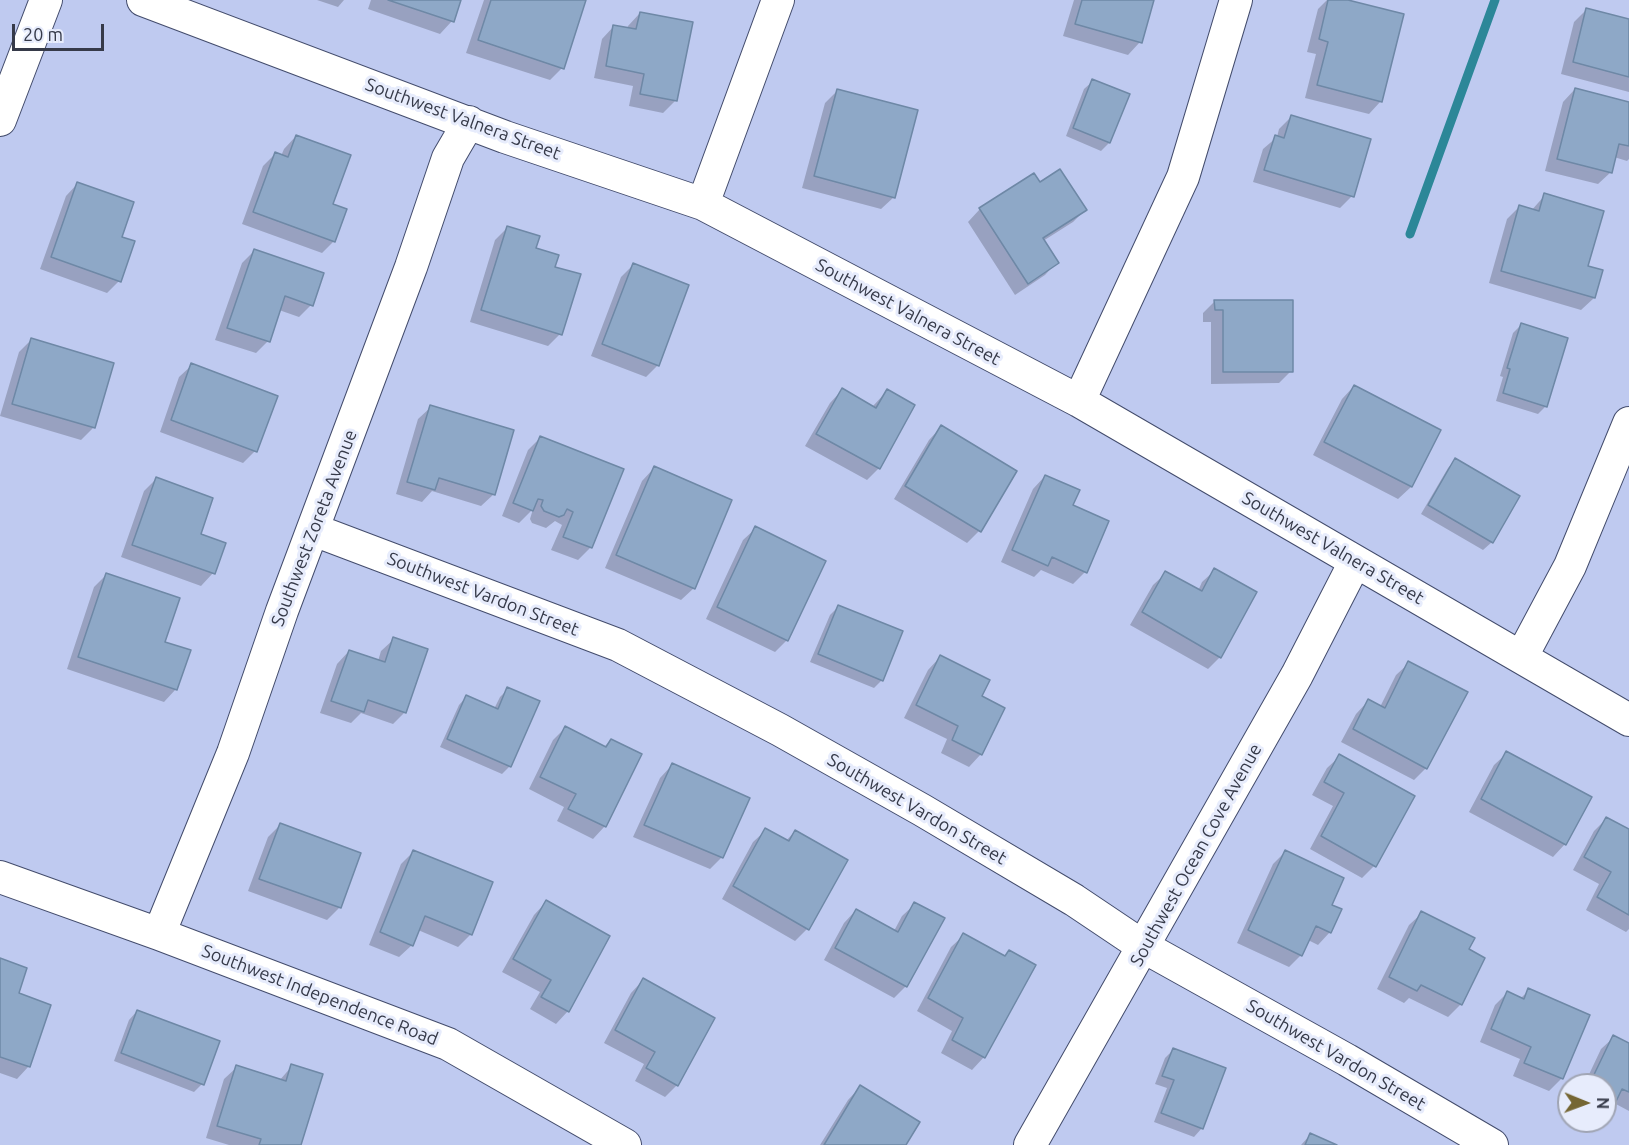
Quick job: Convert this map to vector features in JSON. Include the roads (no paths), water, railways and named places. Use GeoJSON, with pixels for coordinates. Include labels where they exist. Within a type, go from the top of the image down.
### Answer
{"type":"FeatureCollection","features":[{"type":"Feature","properties":{"kind":"street"},"geometry":{"type":"LineString","coordinates":[[0,120],[46,0]]}},
{"type":"Feature","properties":{"kind":"street","name":"Southwest Valnera Street"},"geometry":{"type":"LineString","coordinates":[[143,0],[505,136],[703,204],[1079,401],[1629,720]]}},
{"type":"Feature","properties":{"kind":"street"},"geometry":{"type":"LineString","coordinates":[[703,204],[778,0]]}},
{"type":"Feature","properties":{"kind":"street"},"geometry":{"type":"LineString","coordinates":[[1079,401],[1183,177],[1236,0]]}},
{"type":"Feature","properties":{"kind":"street","name":"Southwest Zoreta Avenue"},"geometry":{"type":"LineString","coordinates":[[159,934],[234,753],[282,611],[411,267],[448,158],[469,122]]}},
{"type":"Feature","properties":{"kind":"street"},"geometry":{"type":"LineString","coordinates":[[1522,656],[1570,566],[1629,423]]}},
{"type":"Feature","properties":{"kind":"street","name":"Southwest Vardon Street"},"geometry":{"type":"LineString","coordinates":[[314,530],[618,645],[780,730],[922,810],[1074,900],[1144,946],[1347,1060],[1492,1145]]}},
{"type":"Feature","properties":{"kind":"street","name":"Southwest Ocean Cove Avenue"},"geometry":{"type":"LineString","coordinates":[[1030,1145],[1297,675],[1356,562]]}},
{"type":"Feature","properties":{"kind":"street","name":"Southwest Independence Road"},"geometry":{"type":"LineString","coordinates":[[0,877],[159,934],[448,1044],[625,1145]]}},
{"type":"Feature","properties":{"kind":"waterway"},"geometry":{"type":"LineString","coordinates":[[1410,234],[1495,0]]}}]}
